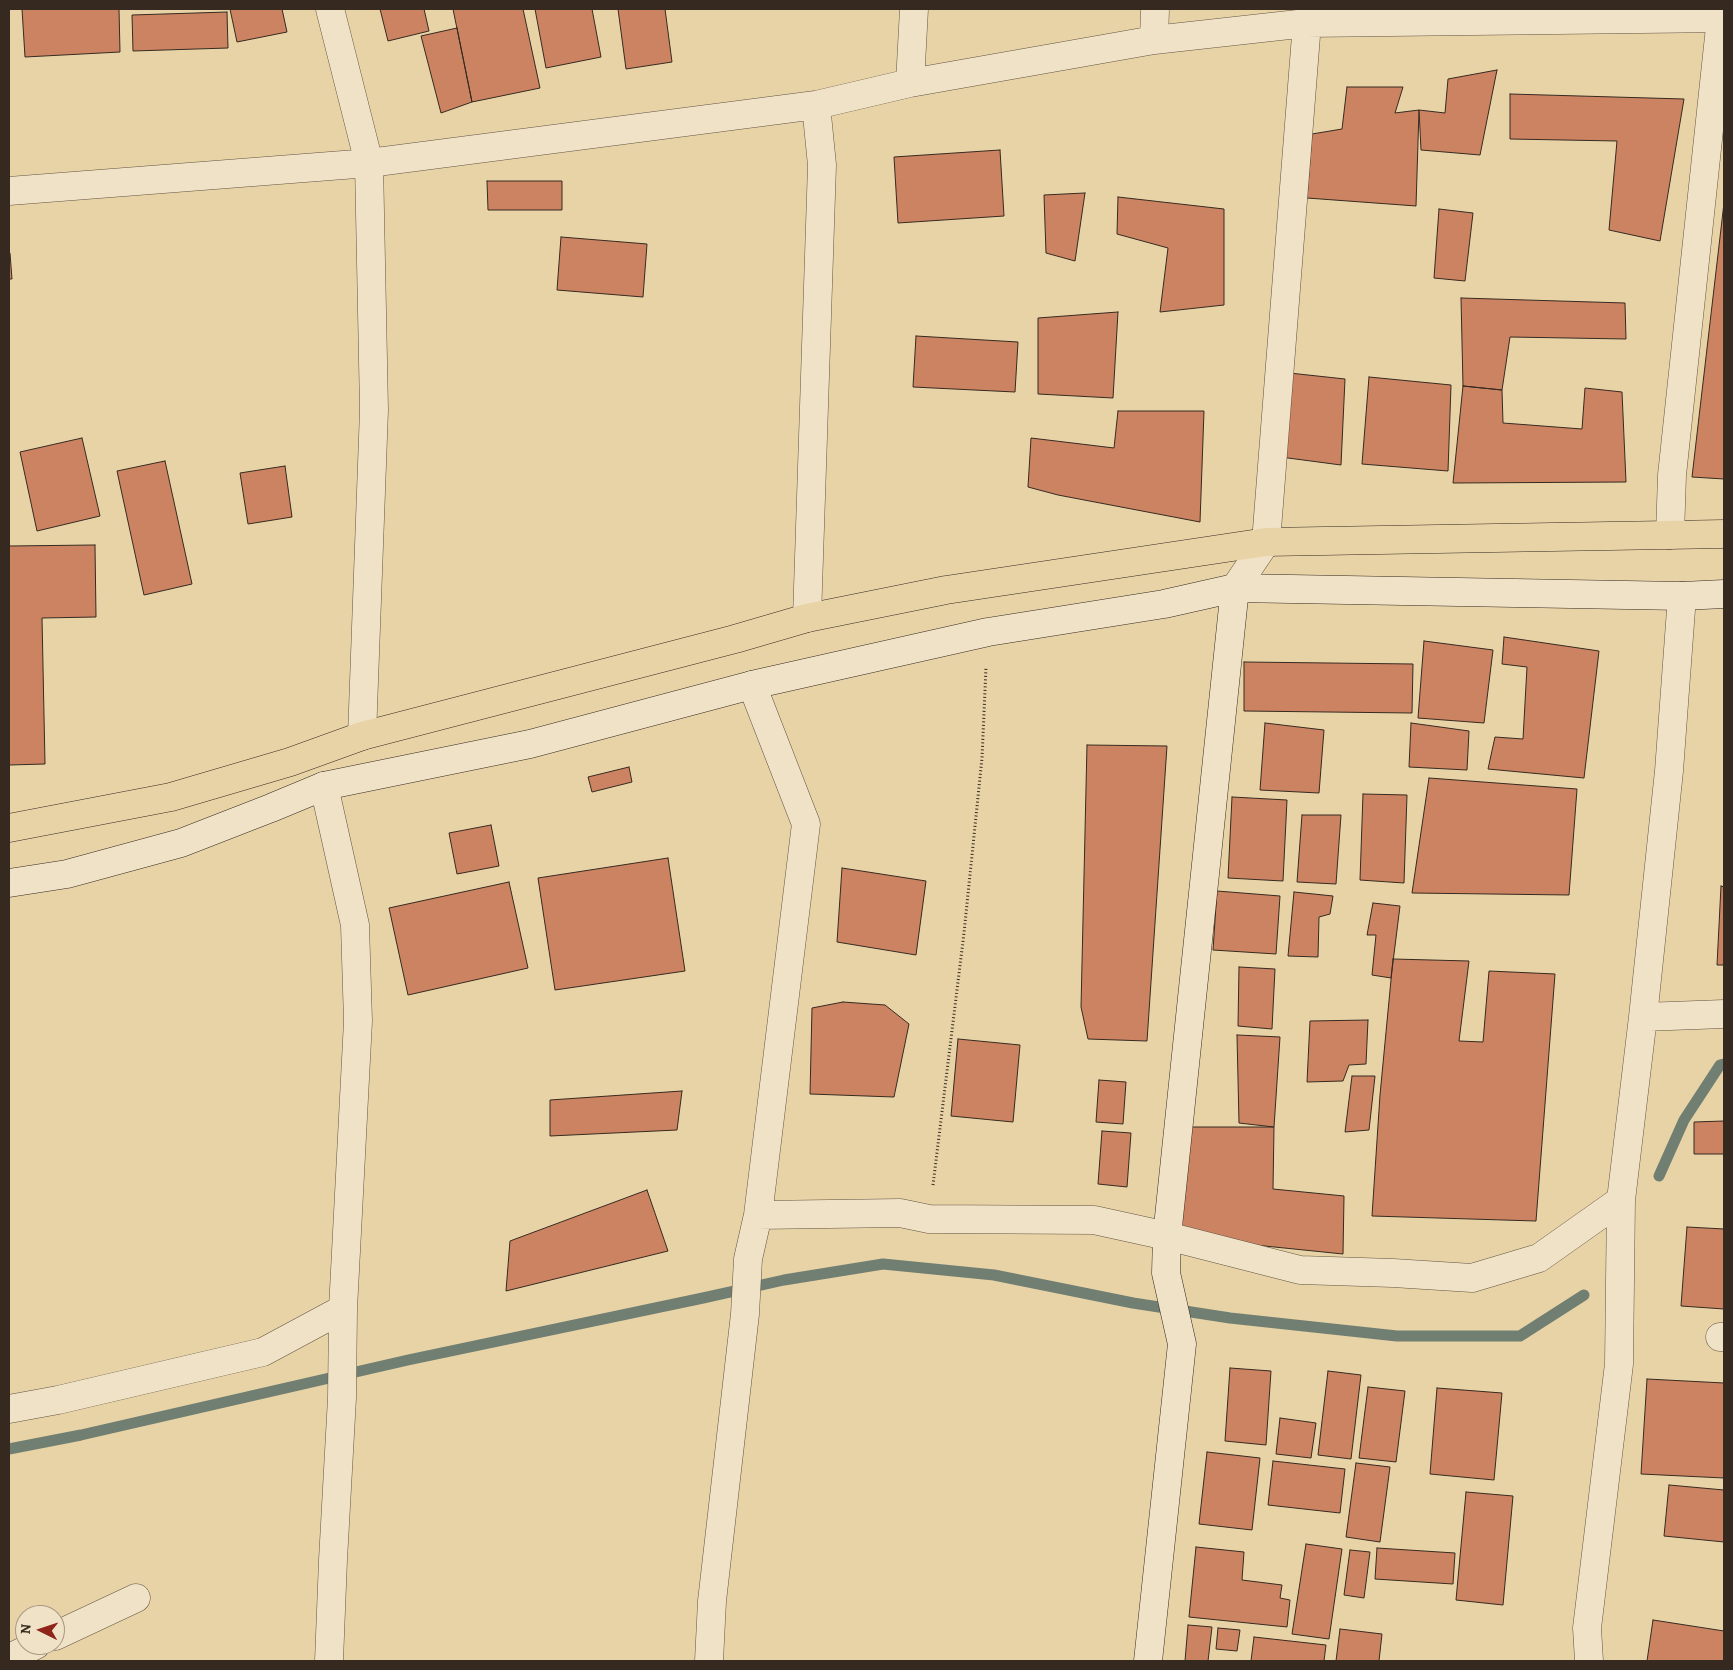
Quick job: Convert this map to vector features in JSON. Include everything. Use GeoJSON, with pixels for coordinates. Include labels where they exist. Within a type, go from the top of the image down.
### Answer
{"type":"FeatureCollection","features":[{"type":"Feature","properties":{"kind":"main road"},"geometry":{"type":"LineString","coordinates":[[9,828],[171,797],[290,762],[362,736],[735,639],[807,618],[946,590],[1266,542],[1724,534]]}},
{"type":"Feature","properties":{"kind":"street"},"geometry":{"type":"LineString","coordinates":[[330,9],[369,163],[374,410],[362,736]]}},
{"type":"Feature","properties":{"kind":"street"},"geometry":{"type":"LineString","coordinates":[[910,83],[914,9]]}},
{"type":"Feature","properties":{"kind":"street"},"geometry":{"type":"LineString","coordinates":[[1154,40],[1155,9]]}},
{"type":"Feature","properties":{"kind":"street"},"geometry":{"type":"LineString","coordinates":[[9,191],[369,163],[816,105],[910,83],[1154,40],[1307,23],[1723,18],[1672,475],[1670,535]]}},
{"type":"Feature","properties":{"kind":"street"},"geometry":{"type":"LineString","coordinates":[[1148,1661],[1182,1344],[1166,1272],[1167,1236],[1235,588],[1266,542],[1307,23]]}},
{"type":"Feature","properties":{"kind":"street"},"geometry":{"type":"LineString","coordinates":[[807,618],[822,165],[816,105]]}},
{"type":"Feature","properties":{"kind":"street"},"geometry":{"type":"LineString","coordinates":[[9,883],[67,874],[181,842],[324,786],[530,744],[752,685],[988,632],[1164,604],[1235,588],[1682,596],[1724,594]]}},
{"type":"Feature","properties":{"kind":"street"},"geometry":{"type":"LineString","coordinates":[[1589,1661],[1587,1628],[1619,1364],[1621,1200],[1644,1016],[1669,771],[1682,596]]}},
{"type":"Feature","properties":{"kind":"street"},"geometry":{"type":"LineString","coordinates":[[709,1661],[712,1601],[745,1314],[748,1258],[758,1215],[806,824],[752,685]]}},
{"type":"Feature","properties":{"kind":"street"},"geometry":{"type":"LineString","coordinates":[[324,786],[355,925],[358,1021],[343,1309],[342,1398],[329,1661]]}},
{"type":"Feature","properties":{"kind":"street"},"geometry":{"type":"LineString","coordinates":[[1644,1016],[1724,1014]]}},
{"type":"Feature","properties":{"kind":"street"},"geometry":{"type":"LineString","coordinates":[[758,1215],[900,1212],[929,1219],[1094,1220],[1167,1236],[1300,1270],[1472,1278],[1539,1258],[1621,1200]]}},
{"type":"Feature","properties":{"kind":"street"},"geometry":{"type":"LineString","coordinates":[[9,1409],[58,1400],[263,1352],[343,1309]]}},
{"type":"Feature","properties":{"kind":"street"},"geometry":{"type":"LineString","coordinates":[[65,1631],[136,1598]]}},
{"type":"Feature","properties":{"kind":"path"},"geometry":{"type":"LineString","coordinates":[[929,1219],[964,932],[982,758],[988,632]]}},
{"type":"Feature","properties":{"kind":"building"},"geometry":{"type":"Polygon","coordinates":[[[22,9],[119,9],[120,52],[25,57],[22,9]]]}},
{"type":"Feature","properties":{"kind":"building"},"geometry":{"type":"Polygon","coordinates":[[[230,9],[282,9],[287,32],[237,42],[230,9]]]}},
{"type":"Feature","properties":{"kind":"building"},"geometry":{"type":"Polygon","coordinates":[[[380,9],[424,9],[429,31],[388,41],[380,9]]]}},
{"type":"Feature","properties":{"kind":"building"},"geometry":{"type":"Polygon","coordinates":[[[453,9],[523,9],[540,88],[472,102],[453,9]]]}},
{"type":"Feature","properties":{"kind":"building"},"geometry":{"type":"Polygon","coordinates":[[[535,9],[592,9],[601,57],[546,68],[535,9]]]}},
{"type":"Feature","properties":{"kind":"building"},"geometry":{"type":"Polygon","coordinates":[[[618,9],[665,9],[672,62],[626,69],[618,9]]]}},
{"type":"Feature","properties":{"kind":"building"},"geometry":{"type":"Polygon","coordinates":[[[227,12],[228,48],[133,51],[132,15],[227,12]]]}},
{"type":"Feature","properties":{"kind":"building"},"geometry":{"type":"Polygon","coordinates":[[[457,28],[472,102],[441,113],[421,36],[457,28]]]}},
{"type":"Feature","properties":{"kind":"building"},"geometry":{"type":"Polygon","coordinates":[[[1497,70],[1480,155],[1421,150],[1419,110],[1445,113],[1448,79],[1497,70]]]}},
{"type":"Feature","properties":{"kind":"building"},"geometry":{"type":"Polygon","coordinates":[[[1347,87],[1403,87],[1395,113],[1419,110],[1416,206],[1307,198],[1312,134],[1342,129],[1347,87]]]}},
{"type":"Feature","properties":{"kind":"building"},"geometry":{"type":"Polygon","coordinates":[[[1510,94],[1684,99],[1660,241],[1609,230],[1617,141],[1510,139],[1510,94]]]}},
{"type":"Feature","properties":{"kind":"building"},"geometry":{"type":"Polygon","coordinates":[[[1000,150],[1004,216],[898,223],[894,157],[1000,150]]]}},
{"type":"Feature","properties":{"kind":"building"},"geometry":{"type":"Polygon","coordinates":[[[487,181],[562,181],[562,210],[488,210],[487,181]]]}},
{"type":"Feature","properties":{"kind":"building"},"geometry":{"type":"Polygon","coordinates":[[[1085,193],[1075,261],[1046,253],[1044,195],[1085,193]]]}},
{"type":"Feature","properties":{"kind":"building"},"geometry":{"type":"Polygon","coordinates":[[[1118,197],[1224,209],[1224,305],[1160,312],[1168,248],[1117,234],[1118,197]]]}},
{"type":"Feature","properties":{"kind":"building"},"geometry":{"type":"Polygon","coordinates":[[[1724,203],[1724,479],[1692,477],[1724,203]]]}},
{"type":"Feature","properties":{"kind":"building"},"geometry":{"type":"Polygon","coordinates":[[[1439,209],[1473,213],[1465,281],[1434,278],[1439,209]]]}},
{"type":"Feature","properties":{"kind":"building"},"geometry":{"type":"Polygon","coordinates":[[[561,237],[647,244],[643,297],[557,290],[561,237]]]}},
{"type":"Feature","properties":{"kind":"building"},"geometry":{"type":"Polygon","coordinates":[[[10,253],[12,279],[9,279],[10,253]]]}},
{"type":"Feature","properties":{"kind":"building"},"geometry":{"type":"Polygon","coordinates":[[[1461,298],[1625,303],[1626,339],[1510,337],[1502,390],[1463,386],[1461,298]]]}},
{"type":"Feature","properties":{"kind":"building"},"geometry":{"type":"Polygon","coordinates":[[[1118,312],[1113,398],[1038,394],[1038,318],[1118,312]]]}},
{"type":"Feature","properties":{"kind":"building"},"geometry":{"type":"Polygon","coordinates":[[[916,336],[1018,342],[1015,392],[913,387],[916,336]]]}},
{"type":"Feature","properties":{"kind":"building"},"geometry":{"type":"Polygon","coordinates":[[[1280,372],[1345,379],[1341,465],[1273,456],[1280,372]]]}},
{"type":"Feature","properties":{"kind":"building"},"geometry":{"type":"Polygon","coordinates":[[[1369,377],[1451,385],[1448,471],[1362,464],[1369,377]]]}},
{"type":"Feature","properties":{"kind":"building"},"geometry":{"type":"Polygon","coordinates":[[[1463,386],[1502,390],[1503,423],[1582,429],[1585,388],[1622,392],[1626,482],[1453,483],[1463,386]]]}},
{"type":"Feature","properties":{"kind":"building"},"geometry":{"type":"Polygon","coordinates":[[[1118,411],[1204,411],[1200,522],[1058,495],[1028,487],[1031,438],[1114,448],[1118,411]]]}},
{"type":"Feature","properties":{"kind":"building"},"geometry":{"type":"Polygon","coordinates":[[[82,438],[100,516],[37,531],[20,452],[82,438]]]}},
{"type":"Feature","properties":{"kind":"building"},"geometry":{"type":"Polygon","coordinates":[[[165,461],[192,584],[144,595],[117,471],[165,461]]]}},
{"type":"Feature","properties":{"kind":"building"},"geometry":{"type":"Polygon","coordinates":[[[285,466],[292,517],[248,524],[240,473],[285,466]]]}},
{"type":"Feature","properties":{"kind":"building"},"geometry":{"type":"Polygon","coordinates":[[[95,545],[96,617],[42,618],[45,764],[9,765],[9,546],[95,545]]]}},
{"type":"Feature","properties":{"kind":"building"},"geometry":{"type":"Polygon","coordinates":[[[1504,637],[1599,651],[1584,778],[1488,769],[1495,737],[1523,739],[1527,667],[1502,664],[1504,637]]]}},
{"type":"Feature","properties":{"kind":"building"},"geometry":{"type":"Polygon","coordinates":[[[1424,641],[1493,650],[1484,723],[1418,718],[1424,641]]]}},
{"type":"Feature","properties":{"kind":"building"},"geometry":{"type":"Polygon","coordinates":[[[1244,662],[1413,664],[1412,713],[1244,711],[1244,662]]]}},
{"type":"Feature","properties":{"kind":"building"},"geometry":{"type":"Polygon","coordinates":[[[1265,723],[1324,730],[1319,793],[1260,790],[1265,723]]]}},
{"type":"Feature","properties":{"kind":"building"},"geometry":{"type":"Polygon","coordinates":[[[1411,723],[1469,731],[1467,770],[1409,767],[1411,723]]]}},
{"type":"Feature","properties":{"kind":"building"},"geometry":{"type":"Polygon","coordinates":[[[1087,745],[1167,746],[1147,1041],[1088,1039],[1081,1007],[1087,745]]]}},
{"type":"Feature","properties":{"kind":"building"},"geometry":{"type":"Polygon","coordinates":[[[629,767],[632,782],[592,792],[588,777],[629,767]]]}},
{"type":"Feature","properties":{"kind":"building"},"geometry":{"type":"Polygon","coordinates":[[[1429,778],[1577,789],[1569,895],[1412,893],[1429,778]]]}},
{"type":"Feature","properties":{"kind":"building"},"geometry":{"type":"Polygon","coordinates":[[[1363,794],[1407,795],[1404,883],[1360,880],[1363,794]]]}},
{"type":"Feature","properties":{"kind":"building"},"geometry":{"type":"Polygon","coordinates":[[[1232,797],[1287,800],[1283,881],[1228,878],[1232,797]]]}},
{"type":"Feature","properties":{"kind":"building"},"geometry":{"type":"Polygon","coordinates":[[[1302,815],[1341,815],[1336,884],[1297,882],[1302,815]]]}},
{"type":"Feature","properties":{"kind":"building"},"geometry":{"type":"Polygon","coordinates":[[[491,825],[499,866],[457,874],[449,833],[491,825]]]}},
{"type":"Feature","properties":{"kind":"building"},"geometry":{"type":"Polygon","coordinates":[[[668,858],[685,971],[555,990],[538,878],[668,858]]]}},
{"type":"Feature","properties":{"kind":"building"},"geometry":{"type":"Polygon","coordinates":[[[842,868],[926,881],[916,955],[837,942],[842,868]]]}},
{"type":"Feature","properties":{"kind":"building"},"geometry":{"type":"Polygon","coordinates":[[[509,882],[528,968],[408,995],[389,908],[509,882]]]}},
{"type":"Feature","properties":{"kind":"building"},"geometry":{"type":"Polygon","coordinates":[[[1721,886],[1724,887],[1724,965],[1717,965],[1721,886]]]}},
{"type":"Feature","properties":{"kind":"building"},"geometry":{"type":"Polygon","coordinates":[[[1217,891],[1280,896],[1276,954],[1213,950],[1217,891]]]}},
{"type":"Feature","properties":{"kind":"building"},"geometry":{"type":"Polygon","coordinates":[[[1294,892],[1333,896],[1330,914],[1319,917],[1318,957],[1288,956],[1294,892]]]}},
{"type":"Feature","properties":{"kind":"building"},"geometry":{"type":"Polygon","coordinates":[[[1373,903],[1400,906],[1391,978],[1372,975],[1376,935],[1367,935],[1373,903]]]}},
{"type":"Feature","properties":{"kind":"building"},"geometry":{"type":"Polygon","coordinates":[[[1393,959],[1469,961],[1459,1041],[1483,1042],[1489,971],[1555,974],[1536,1221],[1372,1216],[1380,1095],[1393,959]]]}},
{"type":"Feature","properties":{"kind":"building"},"geometry":{"type":"Polygon","coordinates":[[[1239,967],[1275,969],[1272,1029],[1238,1026],[1239,967]]]}},
{"type":"Feature","properties":{"kind":"building"},"geometry":{"type":"Polygon","coordinates":[[[843,1002],[885,1005],[909,1024],[894,1097],[810,1094],[812,1008],[843,1002]]]}},
{"type":"Feature","properties":{"kind":"building"},"geometry":{"type":"Polygon","coordinates":[[[1368,1020],[1366,1064],[1349,1065],[1343,1081],[1307,1082],[1310,1021],[1368,1020]]]}},
{"type":"Feature","properties":{"kind":"building"},"geometry":{"type":"Polygon","coordinates":[[[1237,1035],[1280,1037],[1274,1127],[1239,1123],[1237,1035]]]}},
{"type":"Feature","properties":{"kind":"building"},"geometry":{"type":"Polygon","coordinates":[[[958,1039],[1020,1045],[1013,1122],[951,1116],[958,1039]]]}},
{"type":"Feature","properties":{"kind":"building"},"geometry":{"type":"Polygon","coordinates":[[[1352,1076],[1375,1076],[1369,1130],[1345,1132],[1352,1076]]]}},
{"type":"Feature","properties":{"kind":"building"},"geometry":{"type":"Polygon","coordinates":[[[1099,1080],[1126,1082],[1123,1124],[1096,1122],[1099,1080]]]}},
{"type":"Feature","properties":{"kind":"building"},"geometry":{"type":"Polygon","coordinates":[[[682,1091],[677,1130],[550,1136],[550,1100],[682,1091]]]}},
{"type":"Feature","properties":{"kind":"building"},"geometry":{"type":"Polygon","coordinates":[[[1724,1121],[1724,1154],[1694,1154],[1694,1122],[1724,1121]]]}},
{"type":"Feature","properties":{"kind":"building"},"geometry":{"type":"Polygon","coordinates":[[[1179,1127],[1274,1127],[1273,1189],[1344,1196],[1343,1254],[1167,1236],[1179,1127]]]}},
{"type":"Feature","properties":{"kind":"building"},"geometry":{"type":"Polygon","coordinates":[[[1102,1131],[1131,1133],[1127,1187],[1098,1184],[1102,1131]]]}},
{"type":"Feature","properties":{"kind":"building"},"geometry":{"type":"Polygon","coordinates":[[[647,1190],[668,1251],[506,1291],[510,1241],[647,1190]]]}},
{"type":"Feature","properties":{"kind":"building"},"geometry":{"type":"Polygon","coordinates":[[[1687,1227],[1724,1229],[1724,1309],[1681,1306],[1687,1227]]]}},
{"type":"Feature","properties":{"kind":"building"},"geometry":{"type":"Polygon","coordinates":[[[1230,1368],[1271,1371],[1266,1445],[1225,1441],[1230,1368]]]}},
{"type":"Feature","properties":{"kind":"building"},"geometry":{"type":"Polygon","coordinates":[[[1328,1371],[1361,1375],[1351,1459],[1318,1455],[1328,1371]]]}},
{"type":"Feature","properties":{"kind":"building"},"geometry":{"type":"Polygon","coordinates":[[[1647,1379],[1724,1383],[1724,1478],[1641,1474],[1647,1379]]]}},
{"type":"Feature","properties":{"kind":"building"},"geometry":{"type":"Polygon","coordinates":[[[1368,1387],[1405,1391],[1396,1462],[1359,1458],[1368,1387]]]}},
{"type":"Feature","properties":{"kind":"building"},"geometry":{"type":"Polygon","coordinates":[[[1437,1388],[1502,1393],[1494,1480],[1430,1474],[1437,1388]]]}},
{"type":"Feature","properties":{"kind":"building"},"geometry":{"type":"Polygon","coordinates":[[[1280,1418],[1316,1423],[1311,1458],[1276,1454],[1280,1418]]]}},
{"type":"Feature","properties":{"kind":"building"},"geometry":{"type":"Polygon","coordinates":[[[1207,1452],[1260,1458],[1252,1530],[1199,1524],[1207,1452]]]}},
{"type":"Feature","properties":{"kind":"building"},"geometry":{"type":"Polygon","coordinates":[[[1273,1461],[1345,1469],[1340,1513],[1268,1505],[1273,1461]]]}},
{"type":"Feature","properties":{"kind":"building"},"geometry":{"type":"Polygon","coordinates":[[[1356,1463],[1390,1467],[1380,1542],[1346,1537],[1356,1463]]]}},
{"type":"Feature","properties":{"kind":"building"},"geometry":{"type":"Polygon","coordinates":[[[1669,1485],[1724,1490],[1724,1542],[1664,1536],[1669,1485]]]}},
{"type":"Feature","properties":{"kind":"building"},"geometry":{"type":"Polygon","coordinates":[[[1466,1492],[1513,1496],[1503,1605],[1456,1600],[1466,1492]]]}},
{"type":"Feature","properties":{"kind":"building"},"geometry":{"type":"Polygon","coordinates":[[[1306,1544],[1342,1549],[1329,1639],[1292,1634],[1306,1544]]]}},
{"type":"Feature","properties":{"kind":"building"},"geometry":{"type":"Polygon","coordinates":[[[1196,1547],[1244,1552],[1242,1580],[1282,1585],[1280,1598],[1290,1600],[1287,1627],[1189,1617],[1196,1547]]]}},
{"type":"Feature","properties":{"kind":"building"},"geometry":{"type":"Polygon","coordinates":[[[1377,1548],[1455,1553],[1453,1584],[1375,1579],[1377,1548]]]}},
{"type":"Feature","properties":{"kind":"building"},"geometry":{"type":"Polygon","coordinates":[[[1350,1550],[1370,1552],[1364,1598],[1344,1595],[1350,1550]]]}},
{"type":"Feature","properties":{"kind":"building"},"geometry":{"type":"Polygon","coordinates":[[[1653,1620],[1724,1631],[1724,1661],[1647,1661],[1653,1620]]]}},
{"type":"Feature","properties":{"kind":"building"},"geometry":{"type":"Polygon","coordinates":[[[1188,1625],[1212,1627],[1208,1661],[1185,1661],[1188,1625]]]}},
{"type":"Feature","properties":{"kind":"building"},"geometry":{"type":"Polygon","coordinates":[[[1218,1628],[1240,1630],[1237,1651],[1216,1649],[1218,1628]]]}},
{"type":"Feature","properties":{"kind":"building"},"geometry":{"type":"Polygon","coordinates":[[[1340,1629],[1382,1634],[1379,1661],[1336,1661],[1340,1629]]]}},
{"type":"Feature","properties":{"kind":"building"},"geometry":{"type":"Polygon","coordinates":[[[1254,1637],[1326,1645],[1324,1661],[1251,1661],[1254,1637]]]}},
{"type":"Feature","properties":{"kind":"waterway"},"geometry":{"type":"LineString","coordinates":[[1659,1176],[1684,1120],[1720,1065],[1724,1064]]}},
{"type":"Feature","properties":{"kind":"waterway"},"geometry":{"type":"LineString","coordinates":[[9,1449],[81,1435],[408,1360],[784,1280],[883,1264],[994,1275],[1133,1303],[1230,1318],[1397,1336],[1520,1336],[1584,1295]]}}]}
